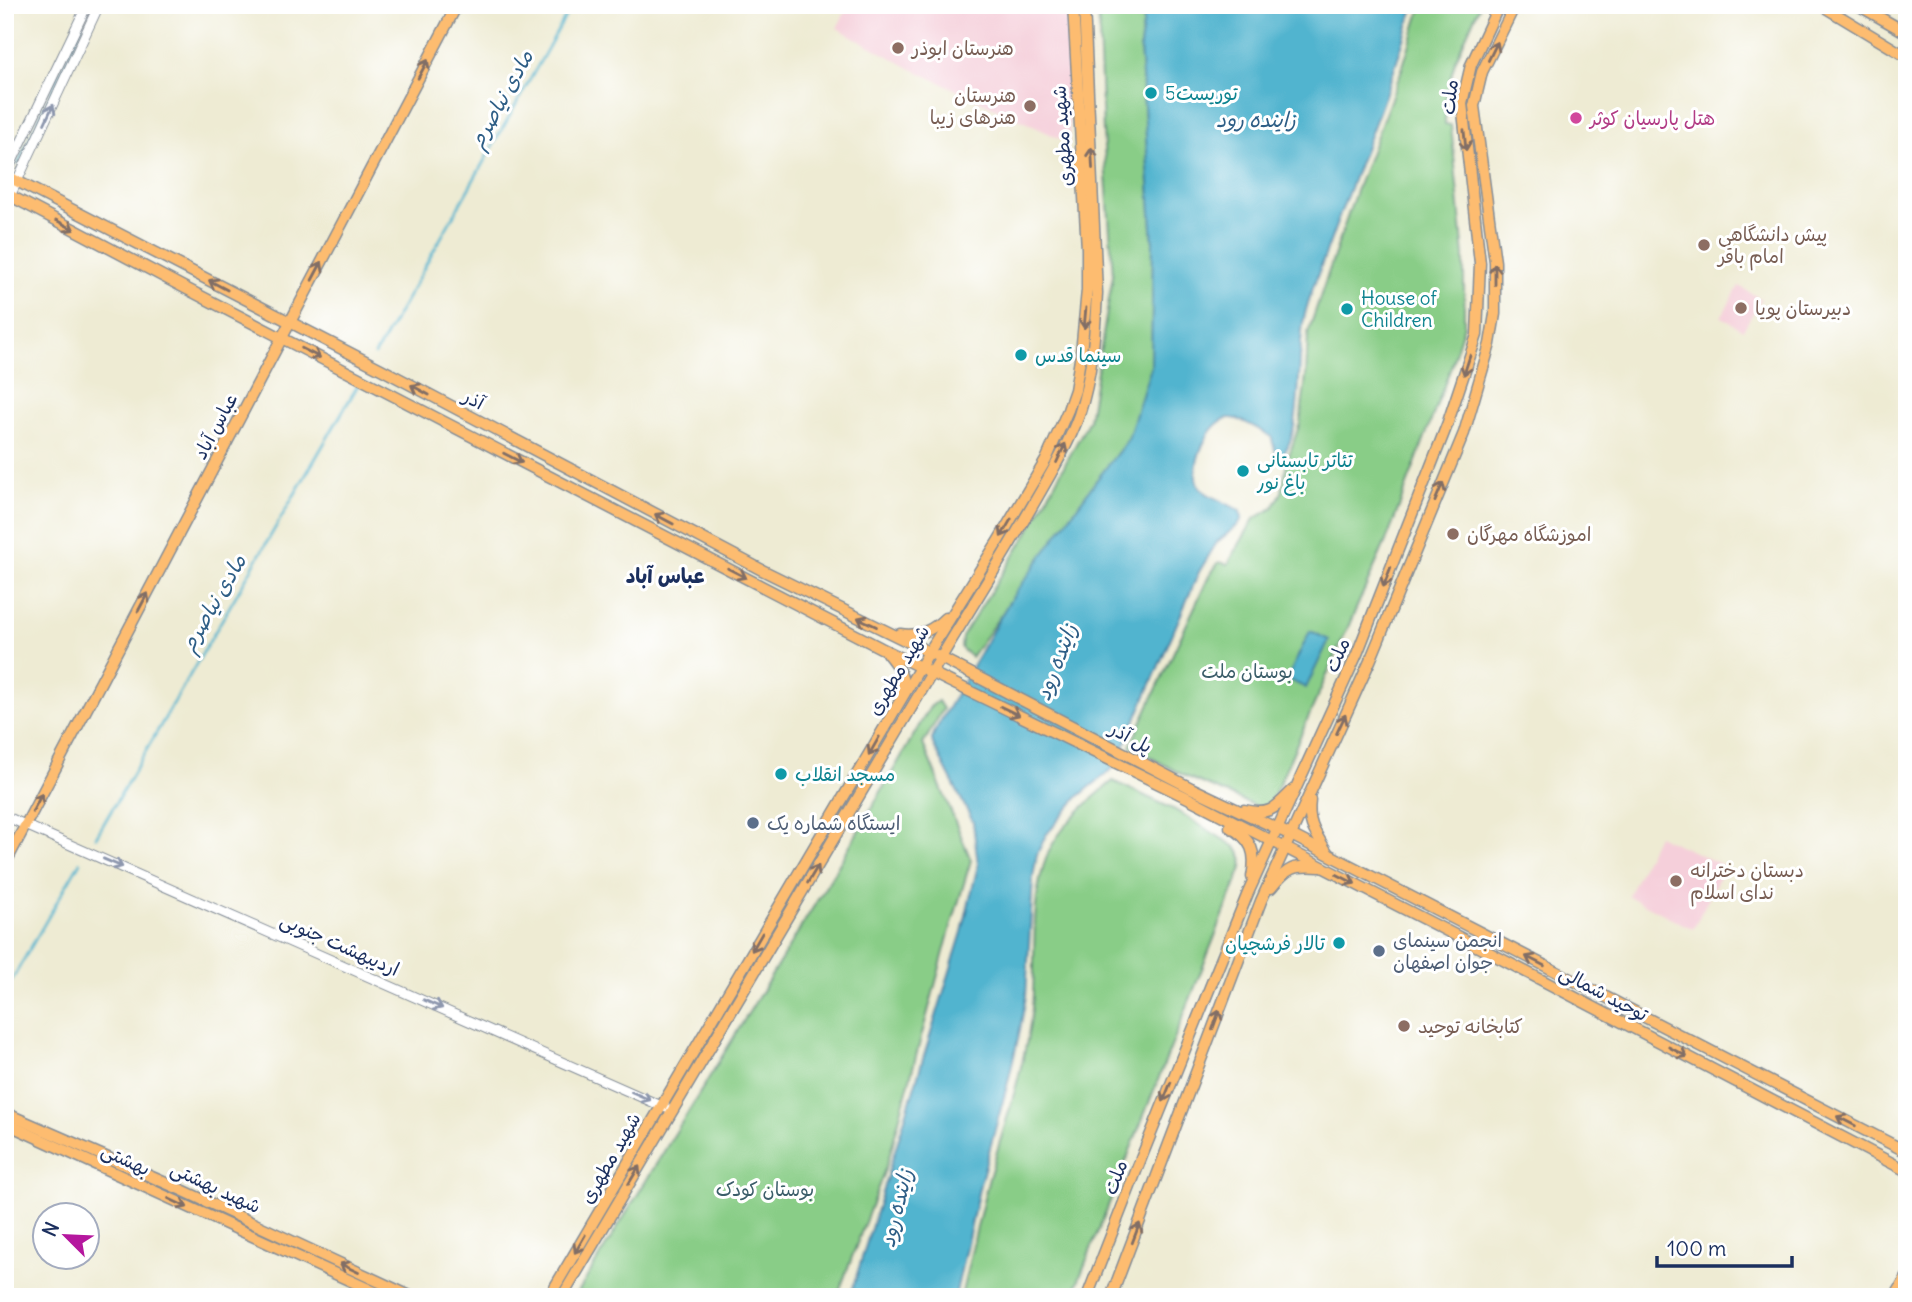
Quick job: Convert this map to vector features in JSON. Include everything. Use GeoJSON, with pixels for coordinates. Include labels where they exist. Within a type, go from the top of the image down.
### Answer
{"type":"FeatureCollection","features":[{"type":"Feature","properties":{"kind":"main road","name":"عباس آباد"},"geometry":{"type":"LineString","coordinates":[[5,864],[457,5]]}},
{"type":"Feature","properties":{"kind":"main road","name":"شهید مطهری"},"geometry":{"type":"LineString","coordinates":[[553,1296],[920,666],[1046,460],[1068,411],[1075,390],[1087,290],[1073,5]]}},
{"type":"Feature","properties":{"kind":"main road","name":"شهید مطهری"},"geometry":{"type":"LineString","coordinates":[[553,1296],[673,1111],[1007,550],[1058,461],[1079,416],[1095,338],[1097,293],[1084,5]]}},
{"type":"Feature","properties":{"kind":"main road","name":"ملت"},"geometry":{"type":"LineString","coordinates":[[1087,1297],[1248,893],[1357,654],[1447,425],[1477,335],[1480,263],[1462,103],[1471,65],[1499,5]]}},
{"type":"Feature","properties":{"kind":"main road","name":"ملت"},"geometry":{"type":"LineString","coordinates":[[1111,1297],[1261,901],[1370,661],[1464,433],[1490,344],[1495,314],[1495,262],[1474,106],[1482,72],[1516,5]]}},
{"type":"Feature","properties":{"kind":"main road"},"geometry":{"type":"LineString","coordinates":[[1821,5],[1907,57]]}},
{"type":"Feature","properties":{"kind":"main road"},"geometry":{"type":"LineString","coordinates":[[1840,17],[1848,13],[1852,5]]}},
{"type":"Feature","properties":{"kind":"main road"},"geometry":{"type":"LineString","coordinates":[[1858,5],[1907,33]]}},
{"type":"Feature","properties":{"kind":"main road"},"geometry":{"type":"LineString","coordinates":[[1857,29],[1859,18],[1869,13]]}},
{"type":"Feature","properties":{"kind":"main road","name":"آذر"},"geometry":{"type":"LineString","coordinates":[[6,174],[19,178],[753,565],[941,658]]}},
{"type":"Feature","properties":{"kind":"main road","name":"آذر"},"geometry":{"type":"LineString","coordinates":[[8,194],[282,338],[933,672]]}},
{"type":"Feature","properties":{"kind":"main road"},"geometry":{"type":"LineString","coordinates":[[373,385],[381,369]]}},
{"type":"Feature","properties":{"kind":"main road"},"geometry":{"type":"LineString","coordinates":[[890,633],[908,635],[924,632],[938,625],[955,609]]}},
{"type":"Feature","properties":{"kind":"main road"},"geometry":{"type":"LineString","coordinates":[[952,639],[951,654],[957,666]]}},
{"type":"Feature","properties":{"kind":"main road"},"geometry":{"type":"LineString","coordinates":[[883,648],[902,675],[903,688],[892,715]]}},
{"type":"Feature","properties":{"kind":"main road","name":"پل آذر"},"geometry":{"type":"LineString","coordinates":[[941,658],[1285,847]]}},
{"type":"Feature","properties":{"kind":"main road","name":"پل آذر"},"geometry":{"type":"LineString","coordinates":[[933,672],[1189,793],[1229,806],[1291,835]]}},
{"type":"Feature","properties":{"kind":"main road"},"geometry":{"type":"LineString","coordinates":[[920,695],[939,680],[949,681]]}},
{"type":"Feature","properties":{"kind":"main road"},"geometry":{"type":"LineString","coordinates":[[1229,806],[1253,812],[1271,810],[1299,783]]}},
{"type":"Feature","properties":{"kind":"main road"},"geometry":{"type":"LineString","coordinates":[[1312,786],[1309,812],[1311,825],[1328,855]]}},
{"type":"Feature","properties":{"kind":"main road"},"geometry":{"type":"LineString","coordinates":[[1189,793],[1200,810],[1244,836],[1251,846],[1254,867],[1248,893]]}},
{"type":"Feature","properties":{"kind":"main road","name":"توحید شمالی"},"geometry":{"type":"LineString","coordinates":[[1291,835],[1907,1152]]}},
{"type":"Feature","properties":{"kind":"main road","name":"توحید شمالی"},"geometry":{"type":"LineString","coordinates":[[1285,847],[1907,1171]]}},
{"type":"Feature","properties":{"kind":"main road"},"geometry":{"type":"LineString","coordinates":[[1261,901],[1290,868],[1323,867]]}},
{"type":"Feature","properties":{"kind":"main road"},"geometry":{"type":"LineString","coordinates":[[1600,1011],[1607,998]]}},
{"type":"Feature","properties":{"kind":"main road","name":"شهید بهشتی"},"geometry":{"type":"LineString","coordinates":[[5,1113],[412,1297]]}},
{"type":"Feature","properties":{"kind":"main road","name":"بهشتی"},"geometry":{"type":"LineString","coordinates":[[5,1123],[386,1297]]}},
{"type":"Feature","properties":{"kind":"main road"},"geometry":{"type":"LineString","coordinates":[[218,1221],[224,1210]]}},
{"type":"Feature","properties":{"kind":"main road"},"geometry":{"type":"LineString","coordinates":[[1895,1297],[1907,1277]]}},
{"type":"Feature","properties":{"kind":"street"},"geometry":{"type":"LineString","coordinates":[[6,174],[87,5]]}},
{"type":"Feature","properties":{"kind":"street"},"geometry":{"type":"LineString","coordinates":[[5,207],[8,194],[19,178],[99,5]]}},
{"type":"Feature","properties":{"kind":"street","name":"اردیبهشت جنوبی"},"geometry":{"type":"LineString","coordinates":[[5,816],[673,1111]]}},
{"type":"Feature","properties":{"kind":"shaded area","name":"هنرستان هنرهای زیبا"},"geometry":{"type":"Polygon","coordinates":[[[849,5],[1072,5],[1069,143],[912,69],[837,28],[849,5]]]}},
{"type":"Feature","properties":{"kind":"shaded area","name":"دبیرستان پویا"},"geometry":{"type":"Polygon","coordinates":[[[1739,286],[1761,299],[1743,330],[1721,317],[1739,286]]]}},
{"type":"Feature","properties":{"kind":"shaded area","name":"دبستان دخترانه ندای اسلام"},"geometry":{"type":"Polygon","coordinates":[[[1657,835],[1725,866],[1693,929],[1628,896],[1657,835]]]}},
{"type":"Feature","properties":{"kind":"green space"},"geometry":{"type":"Polygon","coordinates":[[[1098,5],[1146,5],[1140,46],[1153,243],[1151,367],[1129,439],[1095,482],[971,657],[961,648],[962,637],[1028,533],[1089,420],[1113,275],[1098,5]]]}},
{"type":"Feature","properties":{"kind":"green space","name":"بوستان ملت"},"geometry":{"type":"Polygon","coordinates":[[[1422,5],[1480,5],[1455,61],[1446,96],[1445,124],[1451,125],[1464,256],[1464,325],[1389,534],[1276,791],[1269,803],[1260,808],[1183,775],[1130,746],[1209,576],[1219,562],[1228,564],[1254,519],[1273,508],[1282,492],[1287,461],[1300,423],[1308,333],[1356,191],[1402,69],[1422,5]]]}},
{"type":"Feature","properties":{"kind":"green space","name":"بوستان کودک"},"geometry":{"type":"Polygon","coordinates":[[[938,701],[943,709],[923,744],[971,860],[888,1161],[837,1297],[575,1297],[831,878],[930,707],[938,701]]]}},
{"type":"Feature","properties":{"kind":"green space"},"geometry":{"type":"Polygon","coordinates":[[[1113,781],[1175,810],[1234,846],[1243,861],[1242,868],[1072,1297],[961,1297],[1030,1024],[1035,917],[1041,875],[1052,845],[1066,825],[1113,781]]]}},
{"type":"Feature","properties":{"kind":"water","name":"زاینده رود"},"geometry":{"type":"Polygon","coordinates":[[[1146,5],[1414,5],[1385,95],[1306,308],[1296,412],[1288,446],[1280,458],[1277,457],[1271,436],[1246,422],[1231,418],[1223,420],[1209,434],[1196,467],[1198,485],[1206,493],[1240,511],[1242,518],[1238,525],[1217,542],[1199,572],[1118,761],[1079,796],[1046,835],[1037,854],[1033,877],[1026,996],[1019,1035],[980,1184],[955,1297],[850,1297],[962,932],[978,865],[973,822],[932,739],[1009,602],[1128,439],[1151,367],[1153,243],[1140,46],[1146,5]]]}},
{"type":"Feature","properties":{"kind":"water"},"geometry":{"type":"Polygon","coordinates":[[[1310,631],[1329,640],[1306,688],[1287,679],[1310,631]]]}},
{"type":"Feature","properties":{"kind":"waterway","name":"مادی نیاصرم"},"geometry":{"type":"LineString","coordinates":[[375,355],[572,5]]}},
{"type":"Feature","properties":{"kind":"waterway"},"geometry":{"type":"LineString","coordinates":[[18,164],[83,24]]}},
{"type":"Feature","properties":{"kind":"waterway","name":"مادی نیاصرم"},"geometry":{"type":"LineString","coordinates":[[96,837],[358,385]]}},
{"type":"Feature","properties":{"kind":"waterway","name":"مادی نیاصرم"},"geometry":{"type":"LineString","coordinates":[[5,992],[80,862]]}},
{"type":"Feature","properties":{"kind":"place","name":"هنرستان ابوذر"},"geometry":{"type":"Point","coordinates":[898,48]}},
{"type":"Feature","properties":{"kind":"place","name":"توریست5"},"geometry":{"type":"Point","coordinates":[1151,93]}},
{"type":"Feature","properties":{"kind":"place","name":"هنرستان هنرهای زیبا"},"geometry":{"type":"Point","coordinates":[1030,106]}},
{"type":"Feature","properties":{"kind":"place","name":"هتل پارسیان کوثر"},"geometry":{"type":"Point","coordinates":[1576,118]}},
{"type":"Feature","properties":{"kind":"place","name":"پیش دانشگاهی امام باقر"},"geometry":{"type":"Point","coordinates":[1704,245]}},
{"type":"Feature","properties":{"kind":"place","name":"دبیرستان پویا"},"geometry":{"type":"Point","coordinates":[1741,308]}},
{"type":"Feature","properties":{"kind":"place","name":"House of Children"},"geometry":{"type":"Point","coordinates":[1347,309]}},
{"type":"Feature","properties":{"kind":"place","name":"سینما قدس"},"geometry":{"type":"Point","coordinates":[1021,355]}},
{"type":"Feature","properties":{"kind":"place","name":"تئاتر تابستانی باغ نور"},"geometry":{"type":"Point","coordinates":[1243,471]}},
{"type":"Feature","properties":{"kind":"place","name":"اموزشگاه مهرگان"},"geometry":{"type":"Point","coordinates":[1453,534]}},
{"type":"Feature","properties":{"kind":"place","name":"مسجد انقلاب"},"geometry":{"type":"Point","coordinates":[781,774]}},
{"type":"Feature","properties":{"kind":"place","name":"ایستگاه شماره یک"},"geometry":{"type":"Point","coordinates":[753,823]}},
{"type":"Feature","properties":{"kind":"place","name":"دبستان دخترانه ندای اسلام"},"geometry":{"type":"Point","coordinates":[1676,881]}},
{"type":"Feature","properties":{"kind":"place","name":"تالار فرشچیان"},"geometry":{"type":"Point","coordinates":[1339,943]}},
{"type":"Feature","properties":{"kind":"place","name":"انجمن سینمای جوان اصفهان"},"geometry":{"type":"Point","coordinates":[1379,951]}},
{"type":"Feature","properties":{"kind":"place","name":"کتابخانه توحید"},"geometry":{"type":"Point","coordinates":[1404,1026]}},
{"type":"Feature","properties":{"kind":"district","name":"عباس آباد"},"geometry":{"type":"Point","coordinates":[665,575]}}]}
